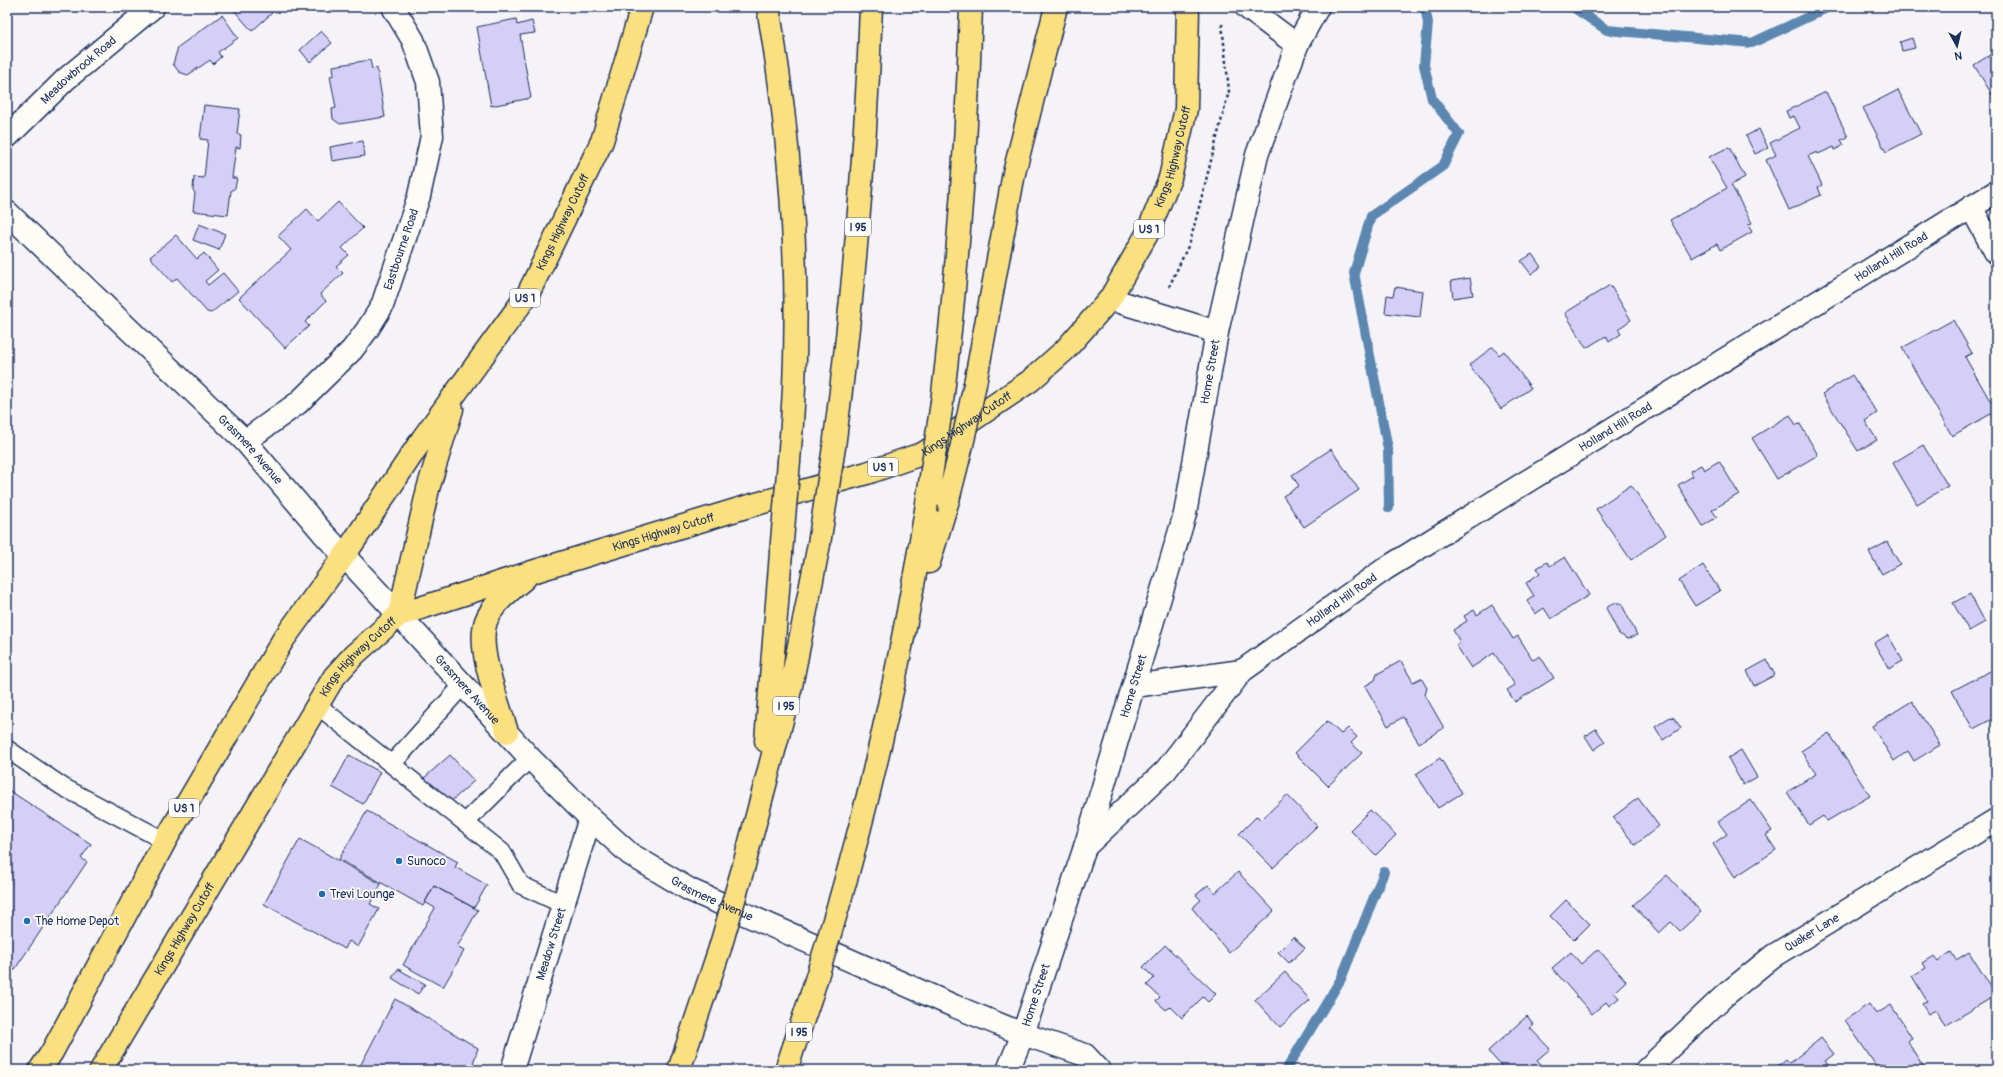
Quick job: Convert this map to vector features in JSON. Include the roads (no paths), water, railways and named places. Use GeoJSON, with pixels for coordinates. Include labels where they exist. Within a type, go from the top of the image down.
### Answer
{"type":"FeatureCollection","features":[{"type":"Feature","properties":{"kind":"main road","name":"Kings Highway Cutoff"},"geometry":{"type":"LineString","coordinates":[[40,1070],[52,1052],[165,841],[283,640],[344,556],[423,438],[528,294],[602,141],[642,7]]}},
{"type":"Feature","properties":{"kind":"main road"},"geometry":{"type":"LineString","coordinates":[[761,805],[794,406],[796,280],[792,197],[784,114],[768,7]]}},
{"type":"Feature","properties":{"kind":"main road","name":"I 95"},"geometry":{"type":"LineString","coordinates":[[679,1070],[720,948],[761,805],[791,686],[819,544],[848,343],[859,223],[867,104],[871,7]]}},
{"type":"Feature","properties":{"kind":"main road","name":"I 95"},"geometry":{"type":"LineString","coordinates":[[786,1070],[812,993],[838,907],[874,771],[901,653],[926,510],[942,402],[960,230],[968,108],[971,7]]}},
{"type":"Feature","properties":{"kind":"main road"},"geometry":{"type":"LineString","coordinates":[[901,653],[948,500],[962,445],[975,384],[1014,173],[1056,7]]}},
{"type":"Feature","properties":{"kind":"main road","name":"Kings Highway Cutoff"},"geometry":{"type":"LineString","coordinates":[[101,1070],[334,677],[354,655],[398,615],[532,572],[749,506],[867,473],[924,453],[1030,380],[1065,350],[1110,299],[1147,234],[1170,178],[1186,110],[1188,7]]}},
{"type":"Feature","properties":{"kind":"main road"},"geometry":{"type":"LineString","coordinates":[[398,615],[438,449],[458,390]]}},
{"type":"Feature","properties":{"kind":"main road"},"geometry":{"type":"LineString","coordinates":[[507,732],[486,659],[483,633],[486,621],[501,598],[532,572]]}},
{"type":"Feature","properties":{"kind":"street","name":"Meadowbrook Road"},"geometry":{"type":"LineString","coordinates":[[7,137],[66,79],[153,7]]}},
{"type":"Feature","properties":{"kind":"street","name":"Eastbourne Road"},"geometry":{"type":"LineString","coordinates":[[245,441],[298,404],[352,350],[382,306],[414,211],[432,136],[432,109],[428,82],[413,40],[393,7]]}},
{"type":"Feature","properties":{"kind":"street"},"geometry":{"type":"LineString","coordinates":[[1246,7],[1297,45]]}},
{"type":"Feature","properties":{"kind":"street","name":"Home Street"},"geometry":{"type":"LineString","coordinates":[[1024,1034],[1084,847],[1186,514],[1217,332],[1257,155],[1297,45],[1318,7]]}},
{"type":"Feature","properties":{"kind":"street","name":"Holland Hill Road"},"geometry":{"type":"LineString","coordinates":[[1084,847],[1166,770],[1242,671],[1385,568],[1996,192]]}},
{"type":"Feature","properties":{"kind":"street"},"geometry":{"type":"LineString","coordinates":[[1971,207],[1996,253]]}},
{"type":"Feature","properties":{"kind":"street","name":"Grasmere Avenue"},"geometry":{"type":"LineString","coordinates":[[7,212],[245,441],[344,556],[530,758],[590,818],[630,854],[690,890],[954,1006],[1024,1034],[1085,1055],[1099,1070]]}},
{"type":"Feature","properties":{"kind":"street","name":"Home Street"},"geometry":{"type":"LineString","coordinates":[[1110,299],[1217,332]]}},
{"type":"Feature","properties":{"kind":"street","name":"Holland Hill Road"},"geometry":{"type":"LineString","coordinates":[[1134,686],[1242,671]]}},
{"type":"Feature","properties":{"kind":"street","name":"Meadow Street"},"geometry":{"type":"LineString","coordinates":[[512,1070],[562,904],[590,818]]}},
{"type":"Feature","properties":{"kind":"street","name":"Quaker Lane"},"geometry":{"type":"LineString","coordinates":[[1646,1070],[1724,996],[1773,956],[1996,820]]}},
{"type":"Feature","properties":{"kind":"street"},"geometry":{"type":"LineString","coordinates":[[1008,1070],[1024,1034]]}},
{"type":"Feature","properties":{"kind":"lane"},"geometry":{"type":"LineString","coordinates":[[392,764],[463,685]]}},
{"type":"Feature","properties":{"kind":"lane"},"geometry":{"type":"LineString","coordinates":[[317,705],[502,852],[521,885],[562,904]]}},
{"type":"Feature","properties":{"kind":"lane"},"geometry":{"type":"LineString","coordinates":[[7,749],[64,787],[165,841]]}},
{"type":"Feature","properties":{"kind":"lane"},"geometry":{"type":"LineString","coordinates":[[465,823],[530,758]]}},
{"type":"Feature","properties":{"kind":"waterway"},"geometry":{"type":"LineString","coordinates":[[1389,508],[1388,449],[1354,273],[1371,216],[1443,166],[1459,134],[1432,99],[1424,65],[1428,23],[1425,7]]}},
{"type":"Feature","properties":{"kind":"waterway"},"geometry":{"type":"LineString","coordinates":[[1573,7],[1607,30],[1752,43],[1829,7]]}},
{"type":"Feature","properties":{"kind":"waterway"},"geometry":{"type":"LineString","coordinates":[[1286,1070],[1341,979],[1384,872]]}},
{"type":"Feature","properties":{"kind":"place","name":"Sunoco"},"geometry":{"type":"Point","coordinates":[399,861]}},
{"type":"Feature","properties":{"kind":"place","name":"Trevi Lounge"},"geometry":{"type":"Point","coordinates":[322,894]}},
{"type":"Feature","properties":{"kind":"place","name":"The Home Depot"},"geometry":{"type":"Point","coordinates":[27,921]}}]}
